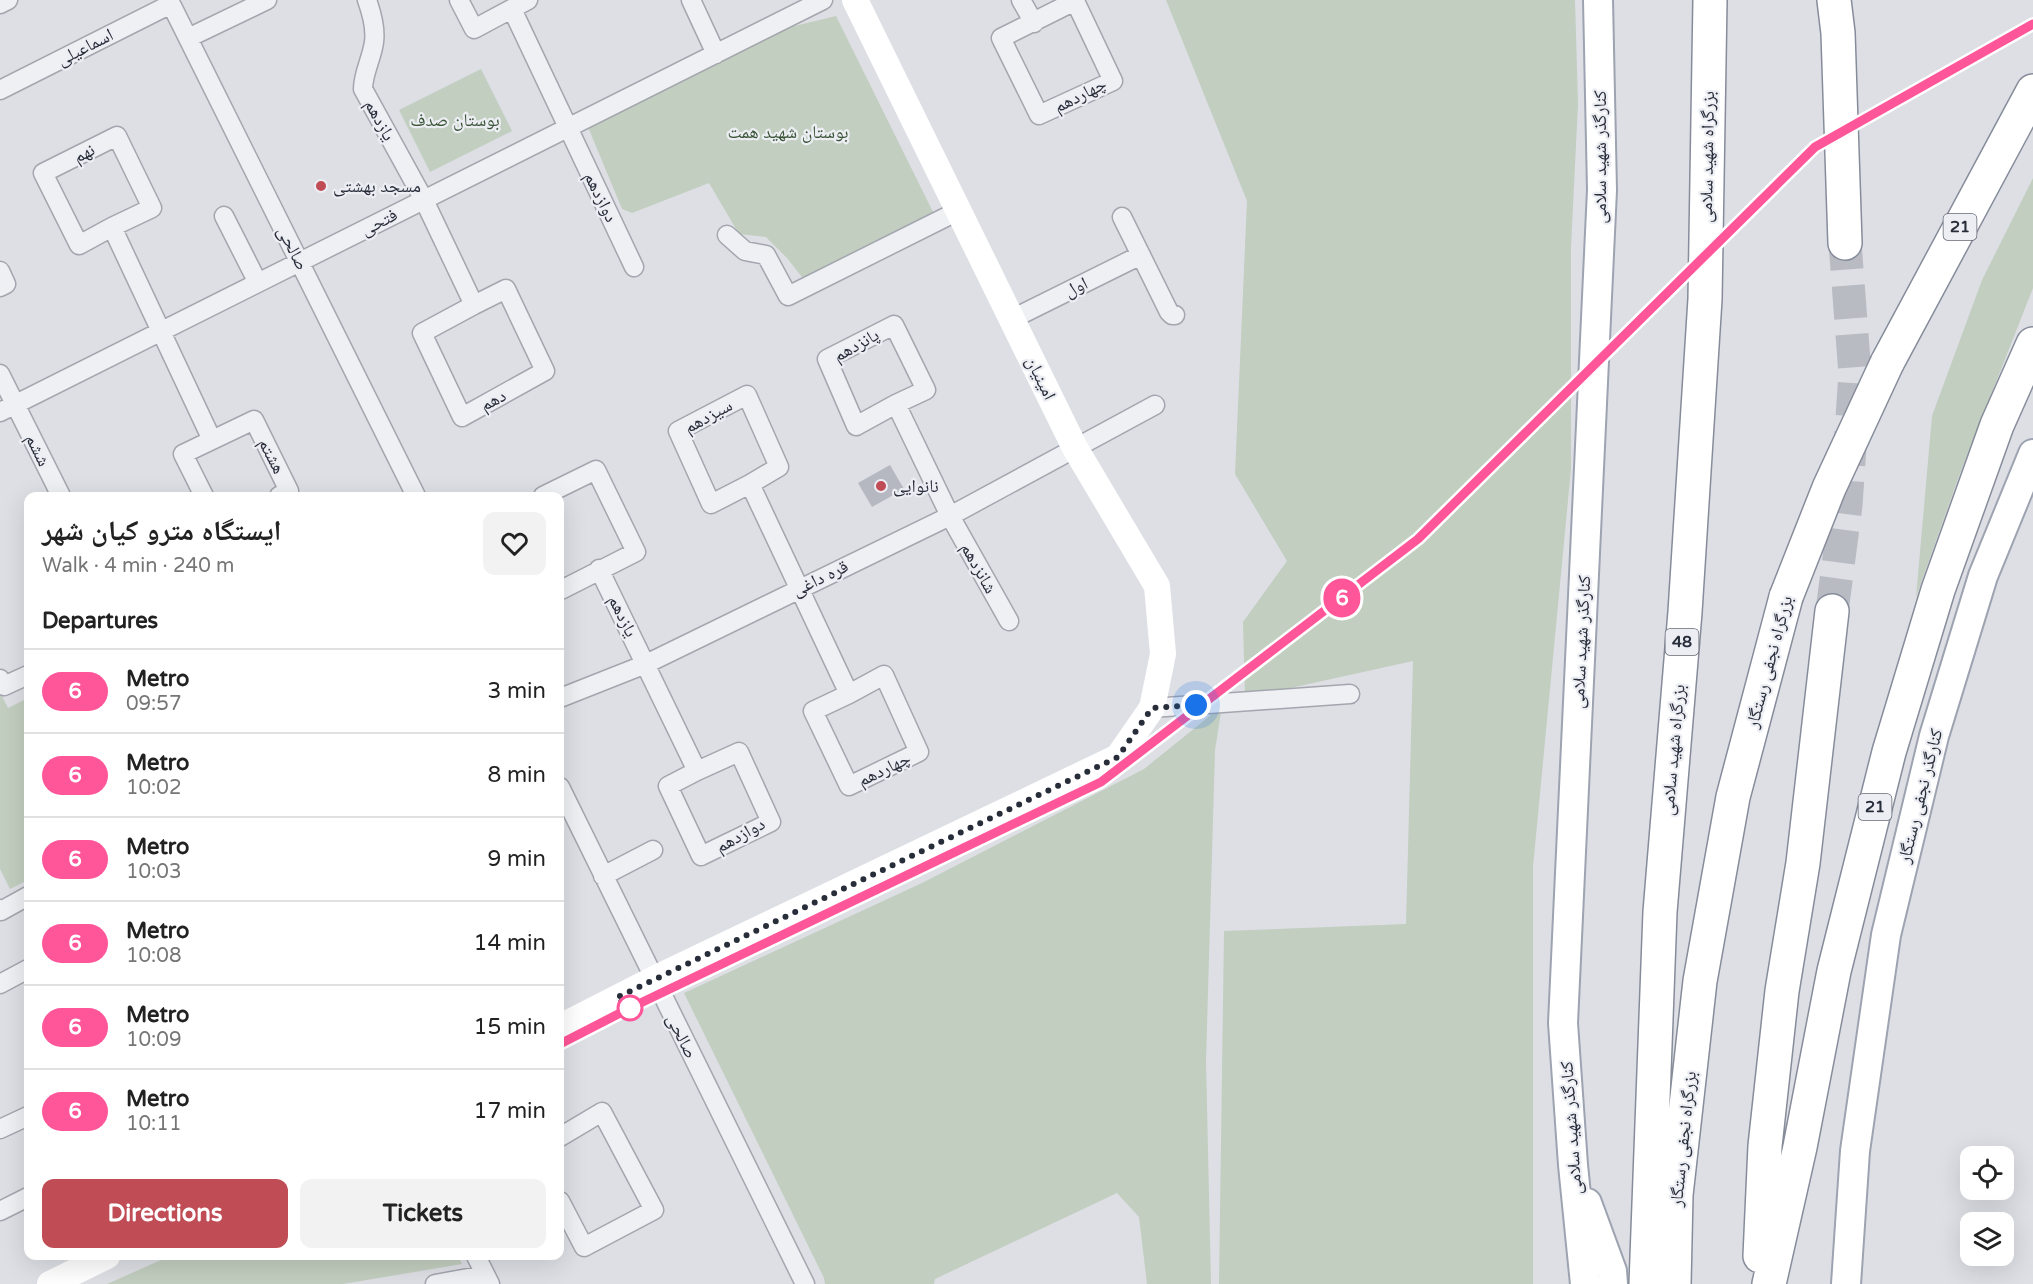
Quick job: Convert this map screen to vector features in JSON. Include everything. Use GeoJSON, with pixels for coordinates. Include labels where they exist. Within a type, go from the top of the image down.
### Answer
{"type":"FeatureCollection","features":[{"type":"Feature","properties":{"kind":"highway","name":"بزرگراه شهید سلامی"},"geometry":{"type":"LineString","coordinates":[[1646,1284],[1660,912],[1685,612],[1705,299],[1710,0]]}},
{"type":"Feature","properties":{"kind":"highway"},"geometry":{"type":"LineString","coordinates":[[1834,0],[1838,33],[1845,243]]}},
{"type":"Feature","properties":{"kind":"highway","name":"بزرگراه نجفی رستگار"},"geometry":{"type":"LineString","coordinates":[[1674,1284],[1676,1195],[1700,981],[1733,797],[1786,597],[1829,488],[1887,363],[2033,91]]}},
{"type":"Feature","properties":{"kind":"highway","name":"21"},"geometry":{"type":"LineString","coordinates":[[1769,1284],[1800,1147],[1834,971],[1889,752],[1938,590],[1997,425],[2033,344]]}},
{"type":"Feature","properties":{"kind":"highway"},"geometry":{"type":"LineString","coordinates":[[1759,1284],[1765,1146],[1782,991],[1803,863],[1832,611]]}},
{"type":"Feature","properties":{"kind":"main road","name":"امینیان"},"geometry":{"type":"LineString","coordinates":[[654,979],[1118,757],[1152,708],[1162,654],[1156,586],[1075,448],[855,0]]}},
{"type":"Feature","properties":{"kind":"main road","name":"کنارگذر شهید سلامی"},"geometry":{"type":"LineString","coordinates":[[1584,1284],[1563,1023],[1602,190],[1599,0]]}},
{"type":"Feature","properties":{"kind":"main road","name":"کنارگذر نجفی رستگار"},"geometry":{"type":"LineString","coordinates":[[1846,1284],[1855,1151],[1886,935],[1934,736],[1983,576],[2033,454]]}},
{"type":"Feature","properties":{"kind":"main road"},"geometry":{"type":"LineString","coordinates":[[564,1025],[654,979]]}},
{"type":"Feature","properties":{"kind":"main road"},"geometry":{"type":"LineString","coordinates":[[1573,1165],[1612,1271],[1613,1284]]}},
{"type":"Feature","properties":{"kind":"main road"},"geometry":{"type":"LineString","coordinates":[[50,1284],[99,1260]]}},
{"type":"Feature","properties":{"kind":"street"},"geometry":{"type":"LineString","coordinates":[[0,4],[8,0]]}},
{"type":"Feature","properties":{"kind":"street"},"geometry":{"type":"LineString","coordinates":[[188,38],[267,0]]}},
{"type":"Feature","properties":{"kind":"street","name":"یازدهم"},"geometry":{"type":"LineString","coordinates":[[367,0],[374,28],[374,43],[363,80],[363,89],[424,200]]}},
{"type":"Feature","properties":{"kind":"street"},"geometry":{"type":"LineString","coordinates":[[459,0],[474,29],[520,4],[567,128]]}},
{"type":"Feature","properties":{"kind":"street"},"geometry":{"type":"LineString","coordinates":[[691,0],[716,54]]}},
{"type":"Feature","properties":{"kind":"street","name":"فتحی"},"geometry":{"type":"LineString","coordinates":[[7,408],[823,0]]}},
{"type":"Feature","properties":{"kind":"street"},"geometry":{"type":"LineString","coordinates":[[1021,0],[1034,23]]}},
{"type":"Feature","properties":{"kind":"street","name":"چهاردهم"},"geometry":{"type":"LineString","coordinates":[[1075,1],[1113,81],[1039,115],[1001,38],[1034,23],[1075,1]]}},
{"type":"Feature","properties":{"kind":"street","name":"صالحی"},"geometry":{"type":"LineString","coordinates":[[170,2],[414,492]]}},
{"type":"Feature","properties":{"kind":"street","name":"اسماعیلی"},"geometry":{"type":"LineString","coordinates":[[0,90],[170,2]]}},
{"type":"Feature","properties":{"kind":"street","name":"دوازدهم"},"geometry":{"type":"LineString","coordinates":[[567,128],[634,267]]}},
{"type":"Feature","properties":{"kind":"street","name":"نهم"},"geometry":{"type":"LineString","coordinates":[[117,136],[152,208],[112,227],[79,245],[43,173],[117,136]]}},
{"type":"Feature","properties":{"kind":"street"},"geometry":{"type":"LineString","coordinates":[[424,200],[474,305]]}},
{"type":"Feature","properties":{"kind":"street"},"geometry":{"type":"LineString","coordinates":[[727,235],[745,251],[766,255],[788,296],[958,211]]}},
{"type":"Feature","properties":{"kind":"street"},"geometry":{"type":"LineString","coordinates":[[224,216],[258,283]]}},
{"type":"Feature","properties":{"kind":"street"},"geometry":{"type":"LineString","coordinates":[[1122,217],[1169,312],[1175,315]]}},
{"type":"Feature","properties":{"kind":"street"},"geometry":{"type":"LineString","coordinates":[[112,227],[212,441]]}},
{"type":"Feature","properties":{"kind":"street","name":"اول"},"geometry":{"type":"LineString","coordinates":[[1012,319],[1141,255]]}},
{"type":"Feature","properties":{"kind":"street"},"geometry":{"type":"LineString","coordinates":[[0,271],[6,284],[0,287]]}},
{"type":"Feature","properties":{"kind":"street","name":"دهم"},"geometry":{"type":"LineString","coordinates":[[506,289],[545,371],[462,417],[422,333],[474,305],[506,289]]}},
{"type":"Feature","properties":{"kind":"street","name":"پانزدهم"},"geometry":{"type":"LineString","coordinates":[[894,325],[926,390],[896,405],[856,426],[827,359],[894,325]]}},
{"type":"Feature","properties":{"kind":"street","name":"ششم"},"geometry":{"type":"LineString","coordinates":[[0,374],[7,408],[59,492]]}},
{"type":"Feature","properties":{"kind":"street","name":"سیزدهم"},"geometry":{"type":"LineString","coordinates":[[747,395],[779,467],[750,484],[711,504],[678,431],[747,395]]}},
{"type":"Feature","properties":{"kind":"street"},"geometry":{"type":"LineString","coordinates":[[896,405],[950,516]]}},
{"type":"Feature","properties":{"kind":"street","name":"قره داغی"},"geometry":{"type":"LineString","coordinates":[[564,696],[646,664],[950,516],[1155,405]]}},
{"type":"Feature","properties":{"kind":"street","name":"هشتم"},"geometry":{"type":"LineString","coordinates":[[202,492],[183,454],[254,420],[289,491],[287,492]]}},
{"type":"Feature","properties":{"kind":"street"},"geometry":{"type":"LineString","coordinates":[[551,492],[596,470],[636,552],[564,588]]}},
{"type":"Feature","properties":{"kind":"street"},"geometry":{"type":"LineString","coordinates":[[750,484],[849,694]]}},
{"type":"Feature","properties":{"kind":"street","name":"شانزدهم"},"geometry":{"type":"LineString","coordinates":[[950,516],[1009,621]]}},
{"type":"Feature","properties":{"kind":"street","name":"یازدهم"},"geometry":{"type":"LineString","coordinates":[[599,569],[646,664]]}},
{"type":"Feature","properties":{"kind":"street"},"geometry":{"type":"LineString","coordinates":[[646,664],[697,771]]}},
{"type":"Feature","properties":{"kind":"street","name":"چهاردهم"},"geometry":{"type":"LineString","coordinates":[[884,675],[919,752],[849,786],[813,711],[849,694],[884,675]]}},
{"type":"Feature","properties":{"kind":"street"},"geometry":{"type":"LineString","coordinates":[[0,679],[4,686],[24,677]]}},
{"type":"Feature","properties":{"kind":"street"},"geometry":{"type":"LineString","coordinates":[[1152,708],[1350,694]]}},
{"type":"Feature","properties":{"kind":"street","name":"دوازدهم"},"geometry":{"type":"LineString","coordinates":[[739,752],[771,822],[701,856],[668,786],[697,771],[739,752]]}},
{"type":"Feature","properties":{"kind":"street","name":"صالحی"},"geometry":{"type":"LineString","coordinates":[[564,795],[805,1284]]}},
{"type":"Feature","properties":{"kind":"street"},"geometry":{"type":"LineString","coordinates":[[603,876],[654,850]]}},
{"type":"Feature","properties":{"kind":"street"},"geometry":{"type":"LineString","coordinates":[[0,909],[1,911],[24,898]]}},
{"type":"Feature","properties":{"kind":"street"},"geometry":{"type":"LineString","coordinates":[[0,984],[24,971]]}},
{"type":"Feature","properties":{"kind":"street"},"geometry":{"type":"LineString","coordinates":[[564,1135],[602,1112],[654,1210],[584,1247],[564,1209]]}},
{"type":"Feature","properties":{"kind":"street"},"geometry":{"type":"LineString","coordinates":[[0,1129],[24,1118]]}},
{"type":"Feature","properties":{"kind":"street"},"geometry":{"type":"LineString","coordinates":[[0,1211],[24,1199]]}},
{"type":"Feature","properties":{"kind":"street"},"geometry":{"type":"LineString","coordinates":[[435,1284],[488,1279],[478,1260]]}},
{"type":"Feature","properties":{"kind":"green space"},"geometry":{"type":"Polygon","coordinates":[[[1166,0],[1575,0],[1578,104],[1571,247],[1571,469],[1533,867],[1533,1284],[1219,1284],[1224,931],[1406,924],[1413,661],[1245,698],[1243,622],[1287,561],[1235,474],[1247,201],[1166,0]]]}},
{"type":"Feature","properties":{"kind":"green space","name":"بوستان شهید همت"},"geometry":{"type":"Polygon","coordinates":[[[836,16],[935,216],[805,281],[766,237],[739,234],[709,183],[632,213],[622,209],[588,127],[782,29],[836,16]]]}},
{"type":"Feature","properties":{"kind":"green space","name":"بوستان صدف"},"geometry":{"type":"Polygon","coordinates":[[[481,69],[512,131],[430,172],[399,110],[481,69]]]}},
{"type":"Feature","properties":{"kind":"green space"},"geometry":{"type":"Polygon","coordinates":[[[2033,178],[2033,288],[1959,476],[1916,597],[1932,416],[1982,280],[2033,178]]]}},
{"type":"Feature","properties":{"kind":"green space"},"geometry":{"type":"Polygon","coordinates":[[[0,692],[8,708],[24,700],[24,882],[10,889],[0,869],[0,692]]]}},
{"type":"Feature","properties":{"kind":"green space"},"geometry":{"type":"Polygon","coordinates":[[[1222,706],[1215,750],[1206,1061],[1211,1284],[1147,1284],[1139,1217],[1117,1193],[935,1279],[934,1284],[825,1284],[684,993],[922,883],[1144,769],[1222,706]]]}},
{"type":"Feature","properties":{"kind":"green space"},"geometry":{"type":"Polygon","coordinates":[[[161,1260],[460,1260],[462,1264],[343,1284],[107,1284],[161,1260]]]}},
{"type":"Feature","properties":{"kind":"building","name":"نانوایی"},"geometry":{"type":"Polygon","coordinates":[[[890,465],[904,489],[872,507],[858,483],[890,465]]]}},
{"type":"Feature","properties":{"kind":"tunnel"},"geometry":{"type":"LineString","coordinates":[[1832,611],[1846,505],[1855,374],[1845,243]]}},
{"type":"Feature","properties":{"kind":"metro line","name":"6"},"geometry":{"type":"LineString","coordinates":[[564,1042],[1101,782],[1418,539],[1815,147],[2033,24]]}},
{"type":"Feature","properties":{"kind":"place","name":"مسجد بهشتی"},"geometry":{"type":"Point","coordinates":[321,186]}},
{"type":"Feature","properties":{"kind":"place","name":"نانوایی"},"geometry":{"type":"Point","coordinates":[881,486]}},
{"type":"Feature","properties":{"kind":"route"},"geometry":{"type":"LineString","coordinates":[[630,1008],[616,998],[1118,757],[1152,708],[1196,705]]}}]}
